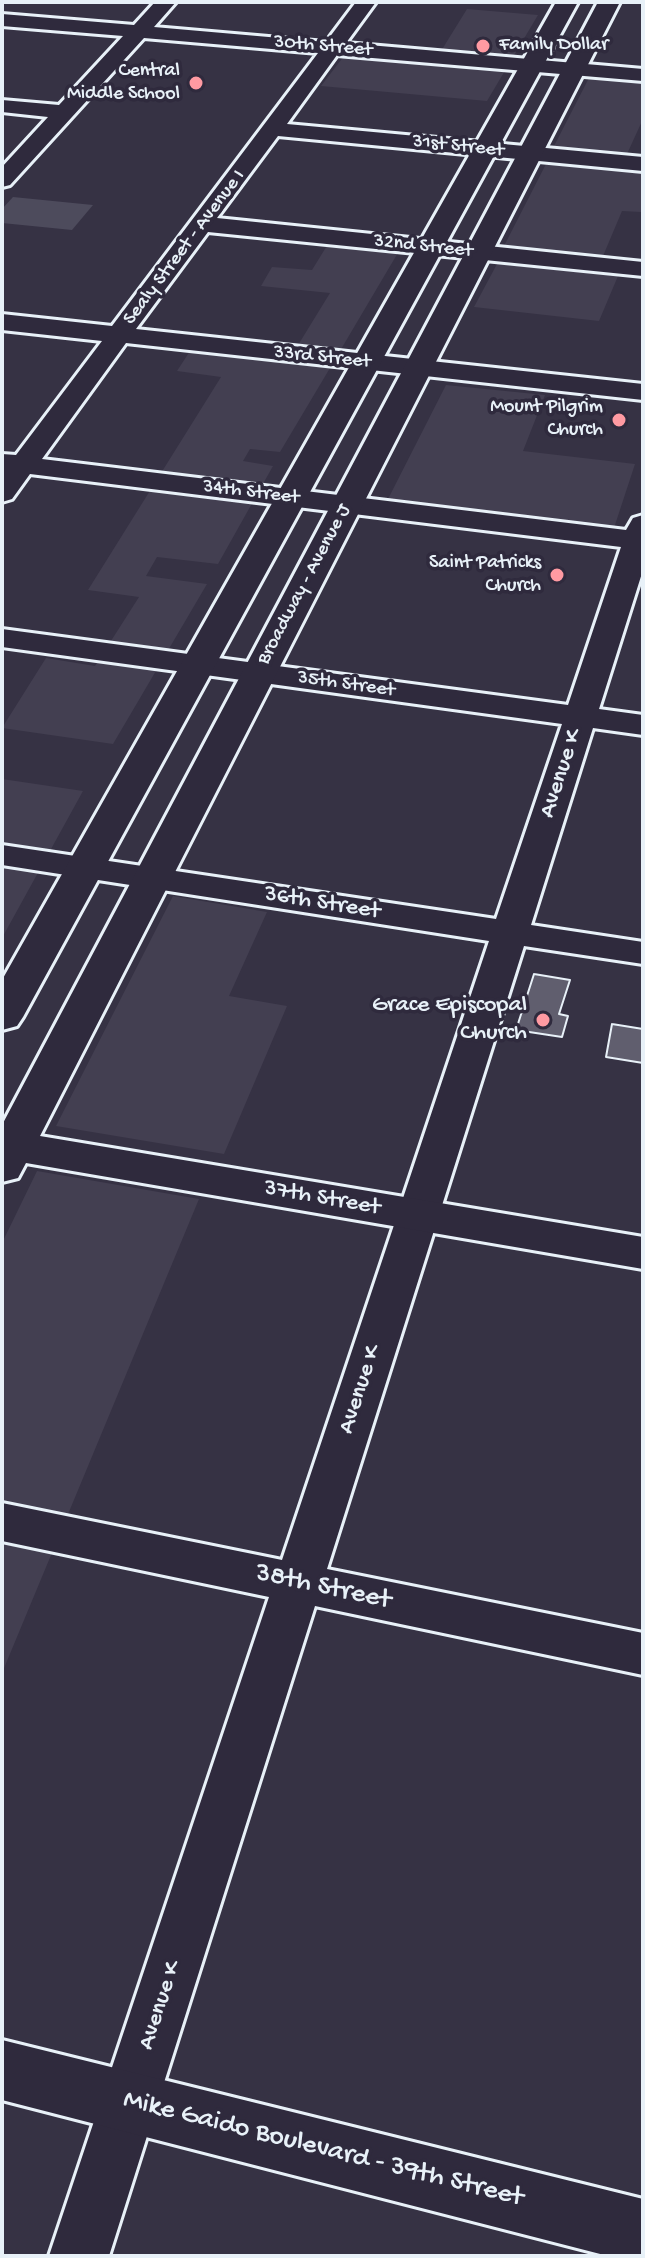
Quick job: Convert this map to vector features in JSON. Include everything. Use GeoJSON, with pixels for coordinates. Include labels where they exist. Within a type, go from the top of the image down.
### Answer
{"type":"FeatureCollection","features":[{"type":"Feature","properties":{"kind":"main road"},"geometry":{"type":"LineString","coordinates":[[2,1017],[567,2]]}},
{"type":"Feature","properties":{"kind":"main road","name":"Broadway - Avenue J"},"geometry":{"type":"LineString","coordinates":[[6,1152],[153,877],[609,2]]}},
{"type":"Feature","properties":{"kind":"main road","name":"37th Street"},"geometry":{"type":"LineString","coordinates":[[6,1152],[643,1253]]}},
{"type":"Feature","properties":{"kind":"main road","name":"Mike Gaido Boulevard - 39th Street"},"geometry":{"type":"LineString","coordinates":[[2,2070],[643,2232]]}},
{"type":"Feature","properties":{"kind":"street"},"geometry":{"type":"LineString","coordinates":[[2,180],[166,2]]}},
{"type":"Feature","properties":{"kind":"street","name":"Sealy Street - Avenue I"},"geometry":{"type":"LineString","coordinates":[[2,493],[13,463],[119,335],[366,2]]}},
{"type":"Feature","properties":{"kind":"street","name":"30th Street"},"geometry":{"type":"LineString","coordinates":[[2,20],[643,75]]}},
{"type":"Feature","properties":{"kind":"street"},"geometry":{"type":"LineString","coordinates":[[2,106],[65,112]]}},
{"type":"Feature","properties":{"kind":"street","name":"31st Street"},"geometry":{"type":"LineString","coordinates":[[273,129],[643,164]]}},
{"type":"Feature","properties":{"kind":"street","name":"32nd Street"},"geometry":{"type":"LineString","coordinates":[[203,224],[643,269]]}},
{"type":"Feature","properties":{"kind":"street","name":"33rd Street"},"geometry":{"type":"LineString","coordinates":[[2,322],[643,392]]}},
{"type":"Feature","properties":{"kind":"street","name":"34th Street"},"geometry":{"type":"LineString","coordinates":[[13,463],[347,505],[641,535]]}},
{"type":"Feature","properties":{"kind":"street","name":"Avenue K"},"geometry":{"type":"LineString","coordinates":[[79,2256],[641,535]]}},
{"type":"Feature","properties":{"kind":"street","name":"35th Street"},"geometry":{"type":"LineString","coordinates":[[2,638],[643,725]]}},
{"type":"Feature","properties":{"kind":"street","name":"36th Street"},"geometry":{"type":"LineString","coordinates":[[2,855],[643,953]]}},
{"type":"Feature","properties":{"kind":"street","name":"38th Street"},"geometry":{"type":"LineString","coordinates":[[2,1522],[643,1654]]}},
{"type":"Feature","properties":{"kind":"shaded area"},"geometry":{"type":"Polygon","coordinates":[[[467,9],[538,15],[487,101],[321,86],[344,56],[433,64],[467,9]]]}},
{"type":"Feature","properties":{"kind":"shaded area"},"geometry":{"type":"Polygon","coordinates":[[[590,76],[643,81],[643,119],[627,154],[553,148],[590,76]]]}},
{"type":"Feature","properties":{"kind":"shaded area"},"geometry":{"type":"Polygon","coordinates":[[[546,164],[643,173],[641,212],[622,211],[603,256],[504,246],[546,164]]]}},
{"type":"Feature","properties":{"kind":"shaded area"},"geometry":{"type":"Polygon","coordinates":[[[13,197],[93,205],[72,230],[2,223],[2,209],[13,197]]]}},
{"type":"Feature","properties":{"kind":"shaded area"},"geometry":{"type":"Polygon","coordinates":[[[328,244],[399,251],[337,356],[295,350],[330,293],[261,286],[272,267],[312,270],[328,244]]]}},
{"type":"Feature","properties":{"kind":"shaded area"},"geometry":{"type":"Polygon","coordinates":[[[497,264],[618,276],[599,321],[474,307],[497,264]]]}},
{"type":"Feature","properties":{"kind":"shaded area"},"geometry":{"type":"Polygon","coordinates":[[[190,351],[330,368],[280,452],[250,449],[243,461],[273,466],[218,564],[157,557],[146,576],[207,584],[113,744],[2,728],[46,658],[95,666],[139,597],[88,590],[221,377],[177,371],[190,351]]]}},
{"type":"Feature","properties":{"kind":"shaded area"},"geometry":{"type":"Polygon","coordinates":[[[446,385],[545,395],[523,451],[635,464],[614,528],[387,501],[446,385]]]}},
{"type":"Feature","properties":{"kind":"shaded area"},"geometry":{"type":"Polygon","coordinates":[[[2,779],[83,791],[2,938],[2,779]]]}},
{"type":"Feature","properties":{"kind":"shaded area"},"geometry":{"type":"Polygon","coordinates":[[[173,896],[267,912],[229,996],[287,1006],[224,1154],[56,1126],[173,896]]]}},
{"type":"Feature","properties":{"kind":"shaded area"},"geometry":{"type":"Polygon","coordinates":[[[37,1171],[199,1199],[2,1673],[2,1243],[37,1171]]]}},
{"type":"Feature","properties":{"kind":"building","name":"Grace Episcopal Church"},"geometry":{"type":"Polygon","coordinates":[[[534,974],[570,980],[559,1014],[568,1016],[562,1037],[516,1030],[534,974]]]}},
{"type":"Feature","properties":{"kind":"building"},"geometry":{"type":"Polygon","coordinates":[[[612,1024],[643,1029],[643,1063],[606,1057],[612,1024]]]}},
{"type":"Feature","properties":{"kind":"place","name":"Family Dollar"},"geometry":{"type":"Point","coordinates":[483,46]}},
{"type":"Feature","properties":{"kind":"place","name":"Central Middle School"},"geometry":{"type":"Point","coordinates":[196,83]}},
{"type":"Feature","properties":{"kind":"place","name":"Mount Pilgrim Church"},"geometry":{"type":"Point","coordinates":[619,420]}},
{"type":"Feature","properties":{"kind":"place","name":"Saint Patricks Church"},"geometry":{"type":"Point","coordinates":[557,575]}},
{"type":"Feature","properties":{"kind":"place","name":"Grace Episcopal Church"},"geometry":{"type":"Point","coordinates":[543,1020]}}]}
